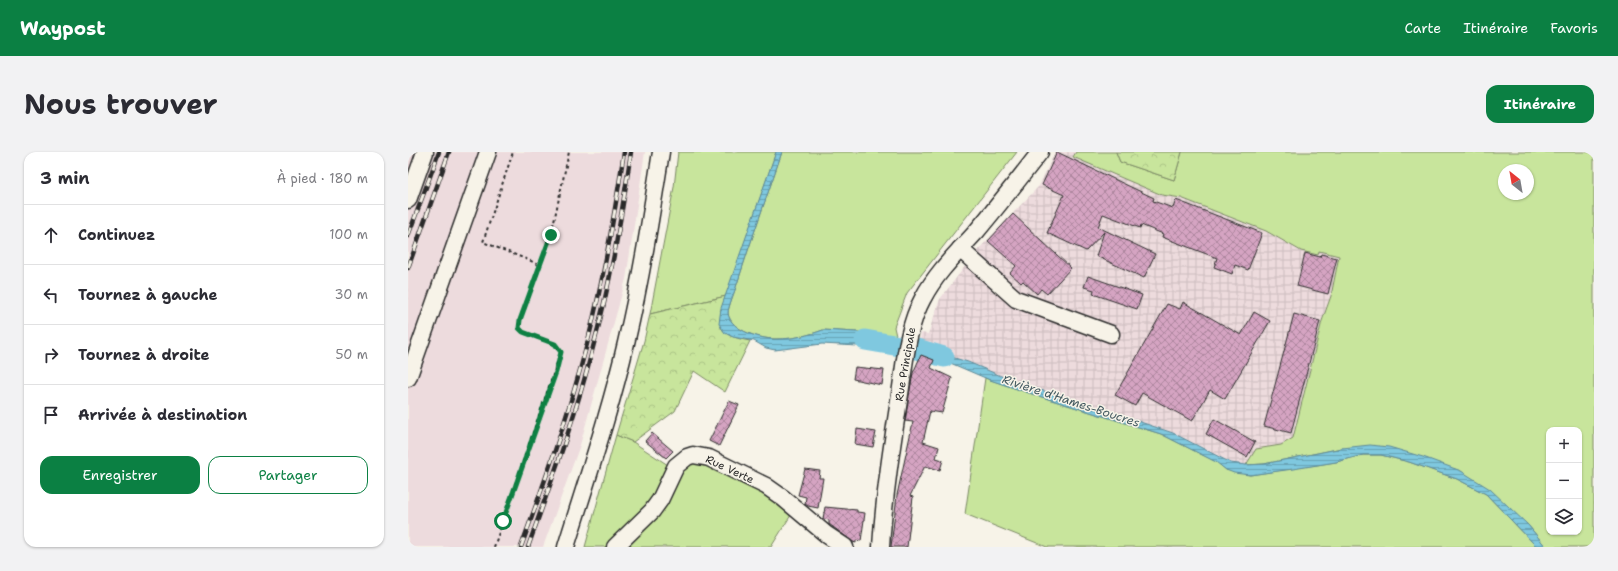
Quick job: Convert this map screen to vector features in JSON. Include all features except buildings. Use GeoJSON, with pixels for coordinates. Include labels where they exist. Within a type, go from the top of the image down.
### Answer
{"type":"FeatureCollection","features":[{"type":"Feature","properties":{"kind":"street"},"geometry":{"type":"LineString","coordinates":[[408,200],[426,152]]}},
{"type":"Feature","properties":{"kind":"street"},"geometry":{"type":"LineString","coordinates":[[408,378],[488,152]]}},
{"type":"Feature","properties":{"kind":"street"},"geometry":{"type":"LineString","coordinates":[[566,547],[626,344],[641,276],[661,152]]}},
{"type":"Feature","properties":{"kind":"street","name":"Rue Principale"},"geometry":{"type":"LineString","coordinates":[[880,547],[882,522],[910,331],[916,313],[923,296],[941,271],[999,204],[1040,152]]}},
{"type":"Feature","properties":{"kind":"street"},"geometry":{"type":"LineString","coordinates":[[960,249],[1016,299],[1111,334]]}},
{"type":"Feature","properties":{"kind":"street","name":"Rue Verte"},"geometry":{"type":"LineString","coordinates":[[615,547],[644,520],[656,506],[665,491],[672,472],[681,461],[693,455],[709,458],[766,486],[827,535],[845,547]]}},
{"type":"Feature","properties":{"kind":"path"},"geometry":{"type":"LineString","coordinates":[[513,152],[483,242],[540,266]]}},
{"type":"Feature","properties":{"kind":"path"},"geometry":{"type":"LineString","coordinates":[[494,547],[556,372],[561,352],[555,344],[523,332],[519,328],[520,320],[551,235],[569,152]]}},
{"type":"Feature","properties":{"kind":"shaded area"},"geometry":{"type":"Polygon","coordinates":[[[408,152],[645,152],[626,279],[580,445],[543,547],[408,547],[408,152]]]}},
{"type":"Feature","properties":{"kind":"shaded area"},"geometry":{"type":"Polygon","coordinates":[[[1055,152],[1076,152],[1073,157],[1162,195],[1181,198],[1266,231],[1301,251],[1318,255],[1319,251],[1339,256],[1331,296],[1322,321],[1293,439],[1281,445],[1256,449],[1246,465],[1231,463],[1173,433],[1075,400],[1020,384],[968,362],[918,347],[921,333],[928,334],[940,299],[976,252],[1039,186],[1055,152]]]}},
{"type":"Feature","properties":{"kind":"green space"},"geometry":{"type":"Polygon","coordinates":[[[678,152],[776,152],[726,296],[650,314],[674,187],[678,152]]]}},
{"type":"Feature","properties":{"kind":"green space"},"geometry":{"type":"Polygon","coordinates":[[[782,152],[1017,152],[907,293],[894,327],[896,336],[823,330],[807,335],[783,339],[772,339],[756,336],[741,329],[730,319],[728,310],[782,152]]]}},
{"type":"Feature","properties":{"kind":"green space"},"geometry":{"type":"Polygon","coordinates":[[[1076,152],[1116,152],[1120,162],[1174,180],[1182,152],[1594,152],[1594,547],[1546,547],[1528,525],[1461,471],[1444,466],[1342,448],[1264,464],[1246,465],[1256,449],[1281,445],[1293,438],[1322,321],[1331,296],[1339,256],[1319,251],[1318,255],[1301,251],[1266,231],[1181,198],[1162,195],[1073,157],[1076,152]]]}},
{"type":"Feature","properties":{"kind":"green space"},"geometry":{"type":"Polygon","coordinates":[[[1116,152],[1182,152],[1174,180],[1120,162],[1116,152]]]}},
{"type":"Feature","properties":{"kind":"green space"},"geometry":{"type":"Polygon","coordinates":[[[726,296],[720,315],[722,328],[731,336],[750,341],[725,392],[694,371],[675,411],[633,442],[616,435],[644,341],[650,314],[726,296]]]}},
{"type":"Feature","properties":{"kind":"green space"},"geometry":{"type":"Polygon","coordinates":[[[985,378],[1161,434],[1217,462],[1226,470],[1250,475],[1336,462],[1363,455],[1381,455],[1409,462],[1457,479],[1486,494],[1537,547],[1047,547],[965,514],[985,378]]]}},
{"type":"Feature","properties":{"kind":"green space"},"geometry":{"type":"Polygon","coordinates":[[[616,435],[633,442],[668,465],[699,460],[768,493],[791,515],[771,547],[585,547],[616,435]]]}},
{"type":"Feature","properties":{"kind":"water"},"geometry":{"type":"Polygon","coordinates":[[[776,152],[782,152],[730,303],[728,313],[730,319],[735,325],[748,333],[764,338],[783,339],[807,335],[823,330],[872,333],[896,336],[893,348],[822,344],[775,350],[766,348],[754,341],[733,337],[725,333],[719,324],[721,308],[776,152]]]}},
{"type":"Feature","properties":{"kind":"water"},"geometry":{"type":"Polygon","coordinates":[[[918,347],[968,362],[1020,384],[1075,400],[1173,433],[1231,463],[1246,465],[1264,464],[1342,448],[1370,445],[1389,447],[1423,457],[1461,471],[1490,489],[1528,525],[1546,547],[1537,547],[1486,494],[1457,479],[1409,462],[1381,455],[1363,455],[1336,462],[1250,475],[1234,473],[1226,470],[1216,462],[1161,434],[990,380],[934,356],[915,353],[918,347]]]}},
{"type":"Feature","properties":{"kind":"waterway","name":"Rivière d'Hames-Boucres"},"geometry":{"type":"LineString","coordinates":[[865,340],[917,349],[944,357]]}},
{"type":"Feature","properties":{"kind":"railway"},"geometry":{"type":"LineString","coordinates":[[408,236],[439,152]]}},
{"type":"Feature","properties":{"kind":"railway"},"geometry":{"type":"LineString","coordinates":[[408,268],[449,152]]}},
{"type":"Feature","properties":{"kind":"railway"},"geometry":{"type":"LineString","coordinates":[[521,547],[556,448],[586,348],[608,251],[624,152]]}},
{"type":"Feature","properties":{"kind":"railway"},"geometry":{"type":"LineString","coordinates":[[528,547],[570,425],[598,327],[614,252],[631,152]]}},
{"type":"Feature","properties":{"kind":"route"},"geometry":{"type":"LineString","coordinates":[[503,521],[556,372],[561,352],[555,344],[523,332],[519,328],[520,320],[551,235]]}}]}
